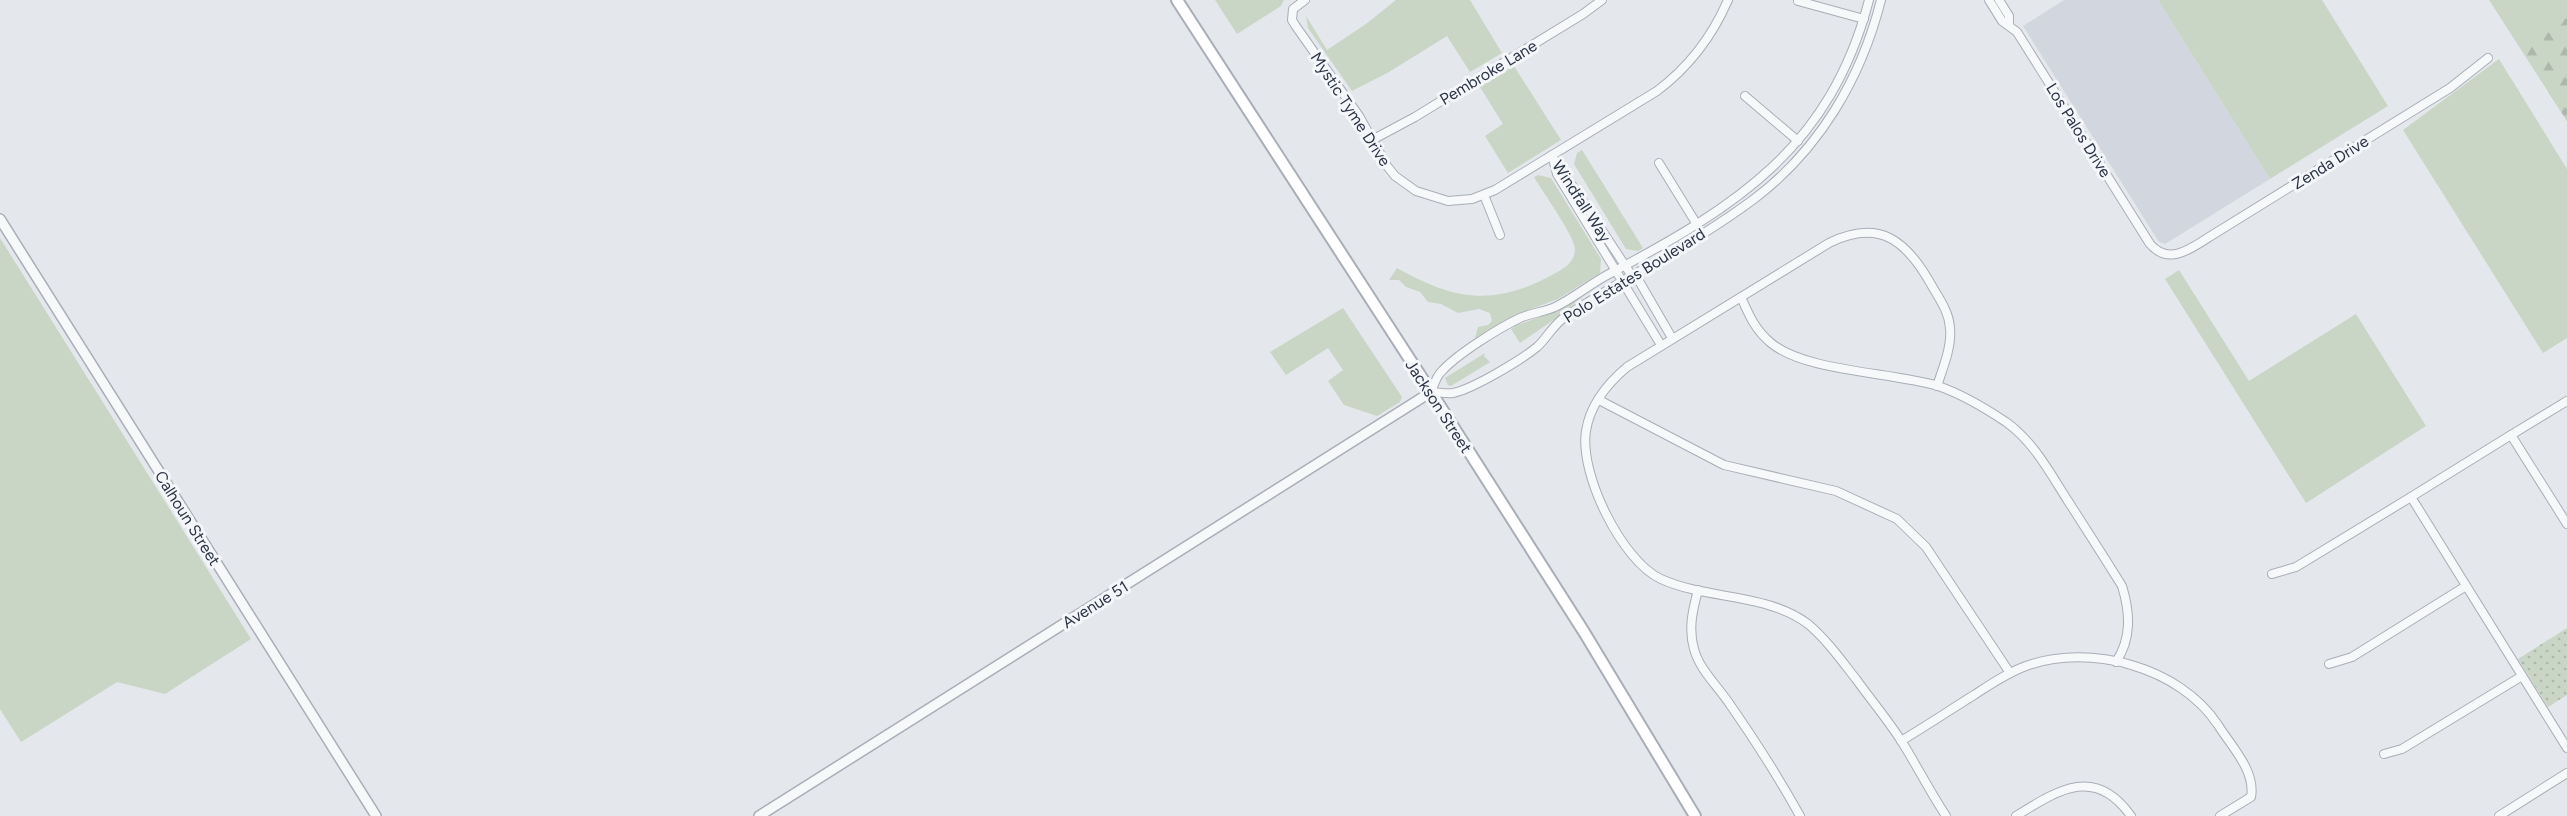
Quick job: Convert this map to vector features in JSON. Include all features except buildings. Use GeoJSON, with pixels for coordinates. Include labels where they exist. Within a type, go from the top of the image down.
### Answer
{"type":"FeatureCollection","features":[{"type":"Feature","properties":{"kind":"main road","name":"Jackson Street"},"geometry":{"type":"LineString","coordinates":[[1177,0],[1584,632],[1695,816]]}},
{"type":"Feature","properties":{"kind":"street","name":"Mystic Tyme Drive"},"geometry":{"type":"LineString","coordinates":[[1305,0],[1296,4],[1292,15],[1295,25],[1359,116],[1387,166],[1404,184],[1416,191],[1448,201],[1461,201],[1484,195],[1657,91],[1677,76],[1708,38],[1728,0]]}},
{"type":"Feature","properties":{"kind":"street","name":"Pembroke Lane"},"geometry":{"type":"LineString","coordinates":[[1372,140],[1414,117],[1583,14],[1602,0]]}},
{"type":"Feature","properties":{"kind":"street","name":"Polo Estates Boulevard"},"geometry":{"type":"LineString","coordinates":[[1869,0],[1854,47],[1822,110],[1798,141],[1756,182],[1696,223],[1558,305],[1520,318],[1475,345],[1441,371],[1431,392],[1454,393],[1493,375],[1538,346],[1562,319],[1755,198],[1803,153],[1831,117],[1854,77],[1874,28],[1881,0]]}},
{"type":"Feature","properties":{"kind":"street"},"geometry":{"type":"LineString","coordinates":[[1989,0],[2002,21],[2009,25]]}},
{"type":"Feature","properties":{"kind":"street","name":"Los Palos Drive"},"geometry":{"type":"LineString","coordinates":[[1999,0],[2009,16],[2009,25],[2017,32],[2150,244],[2157,251],[2167,255]]}},
{"type":"Feature","properties":{"kind":"street"},"geometry":{"type":"LineString","coordinates":[[1798,1],[1864,19]]}},
{"type":"Feature","properties":{"kind":"street","name":"Zenda Drive"},"geometry":{"type":"LineString","coordinates":[[2167,255],[2176,255],[2214,234],[2450,88],[2488,58]]}},
{"type":"Feature","properties":{"kind":"street"},"geometry":{"type":"LineString","coordinates":[[1745,96],[1798,141]]}},
{"type":"Feature","properties":{"kind":"street","name":"Windfall Way"},"geometry":{"type":"LineString","coordinates":[[1552,155],[1625,266],[1639,281],[1672,339]]}},
{"type":"Feature","properties":{"kind":"street","name":"Windfall Way"},"geometry":{"type":"LineString","coordinates":[[1552,155],[1557,174],[1661,345]]}},
{"type":"Feature","properties":{"kind":"street"},"geometry":{"type":"LineString","coordinates":[[1659,163],[1696,223]]}},
{"type":"Feature","properties":{"kind":"street"},"geometry":{"type":"LineString","coordinates":[[1484,195],[1500,234]]}},
{"type":"Feature","properties":{"kind":"street","name":"Calhoun Street"},"geometry":{"type":"LineString","coordinates":[[0,219],[376,816]]}},
{"type":"Feature","properties":{"kind":"street"},"geometry":{"type":"LineString","coordinates":[[1937,386],[1950,341],[1948,314],[1923,269],[1908,252],[1886,236],[1868,232],[1842,237],[1627,367],[1610,382],[1591,413],[1586,432],[1587,457],[1592,479],[1607,513],[1630,553],[1645,569],[1663,579],[1698,590],[1779,608],[1808,624],[1836,653],[1901,741],[1946,816]]}},
{"type":"Feature","properties":{"kind":"street"},"geometry":{"type":"LineString","coordinates":[[1741,297],[1752,323],[1770,343],[1782,351],[1817,362],[1937,386],[1972,400],[2024,438],[2040,457],[2122,585],[2128,608],[2129,626],[2124,650],[2116,662]]}},
{"type":"Feature","properties":{"kind":"street","name":"Avenue 51"},"geometry":{"type":"LineString","coordinates":[[759,816],[1431,392]]}},
{"type":"Feature","properties":{"kind":"street"},"geometry":{"type":"LineString","coordinates":[[1599,400],[1724,465],[1836,491],[1897,519],[1926,547],[2010,673]]}},
{"type":"Feature","properties":{"kind":"street"},"geometry":{"type":"LineString","coordinates":[[2272,574],[2296,567],[2567,400]]}},
{"type":"Feature","properties":{"kind":"street"},"geometry":{"type":"LineString","coordinates":[[2511,435],[2567,524]]}},
{"type":"Feature","properties":{"kind":"street"},"geometry":{"type":"LineString","coordinates":[[2411,497],[2567,748]]}},
{"type":"Feature","properties":{"kind":"street"},"geometry":{"type":"LineString","coordinates":[[2329,664],[2352,657],[2466,586]]}},
{"type":"Feature","properties":{"kind":"street"},"geometry":{"type":"LineString","coordinates":[[1698,590],[1691,617],[1693,645],[1697,660],[1778,777],[1800,816]]}},
{"type":"Feature","properties":{"kind":"street"},"geometry":{"type":"LineString","coordinates":[[1901,741],[2010,673],[2046,660],[2071,658],[2116,662],[2154,673],[2189,695],[2213,718],[2251,777],[2253,788],[2251,797],[2220,816]]}},
{"type":"Feature","properties":{"kind":"street"},"geometry":{"type":"LineString","coordinates":[[2384,754],[2402,749],[2522,676]]}},
{"type":"Feature","properties":{"kind":"street"},"geometry":{"type":"LineString","coordinates":[[2499,816],[2567,773]]}},
{"type":"Feature","properties":{"kind":"street"},"geometry":{"type":"LineString","coordinates":[[2016,816],[2054,792],[2073,786],[2091,787],[2109,794],[2123,805],[2131,816]]}},
{"type":"Feature","properties":{"kind":"shaded area"},"geometry":{"type":"Polygon","coordinates":[[[2064,0],[2158,0],[2270,179],[2165,244],[2159,242],[2023,26],[2064,0]]]}},
{"type":"Feature","properties":{"kind":"green space"},"geometry":{"type":"Polygon","coordinates":[[[1215,0],[1284,0],[1281,6],[1237,34],[1215,0]]]}},
{"type":"Feature","properties":{"kind":"green space"},"geometry":{"type":"Polygon","coordinates":[[[1396,0],[1470,0],[1502,53],[1470,72],[1447,36],[1389,72],[1352,91],[1308,28],[1306,16],[1327,50],[1366,24],[1396,0]]]}},
{"type":"Feature","properties":{"kind":"green space"},"geometry":{"type":"Polygon","coordinates":[[[2158,0],[2322,0],[2388,106],[2270,179],[2158,0]]]}},
{"type":"Feature","properties":{"kind":"green space"},"geometry":{"type":"Polygon","coordinates":[[[2489,0],[2567,0],[2567,121],[2489,0]]]}},
{"type":"Feature","properties":{"kind":"green space"},"geometry":{"type":"Polygon","coordinates":[[[2567,16],[2567,121],[2521,49],[2561,25],[2567,16]]]}},
{"type":"Feature","properties":{"kind":"green space"},"geometry":{"type":"Polygon","coordinates":[[[2499,59],[2567,169],[2567,338],[2543,353],[2403,130],[2499,59]]]}},
{"type":"Feature","properties":{"kind":"green space"},"geometry":{"type":"Polygon","coordinates":[[[1514,66],[1561,140],[1508,173],[1485,136],[1503,124],[1480,87],[1514,66]]]}},
{"type":"Feature","properties":{"kind":"green space"},"geometry":{"type":"Polygon","coordinates":[[[1582,150],[1643,248],[1638,251],[1626,249],[1574,164],[1577,153],[1582,150]]]}},
{"type":"Feature","properties":{"kind":"green space"},"geometry":{"type":"Polygon","coordinates":[[[1538,175],[1551,178],[1601,259],[1600,273],[1558,299],[1517,314],[1475,338],[1478,327],[1488,325],[1492,321],[1490,313],[1479,309],[1458,313],[1441,304],[1428,302],[1420,292],[1406,287],[1399,280],[1389,280],[1397,268],[1418,279],[1456,293],[1492,295],[1511,292],[1531,285],[1564,268],[1571,262],[1575,249],[1564,224],[1534,177],[1538,175]]]}},
{"type":"Feature","properties":{"kind":"green space"},"geometry":{"type":"Polygon","coordinates":[[[0,238],[251,639],[165,694],[117,682],[21,742],[0,709],[0,238]]]}},
{"type":"Feature","properties":{"kind":"green space"},"geometry":{"type":"Polygon","coordinates":[[[2179,270],[2249,381],[2356,314],[2426,426],[2306,503],[2165,279],[2179,270]]]}},
{"type":"Feature","properties":{"kind":"green space"},"geometry":{"type":"Polygon","coordinates":[[[1582,297],[1565,312],[1520,343],[1511,329],[1555,312],[1582,297]]]}},
{"type":"Feature","properties":{"kind":"green space"},"geometry":{"type":"Polygon","coordinates":[[[1343,308],[1402,397],[1400,402],[1377,416],[1344,405],[1328,381],[1343,370],[1328,348],[1286,375],[1270,352],[1343,308]]]}},
{"type":"Feature","properties":{"kind":"green space"},"geometry":{"type":"Polygon","coordinates":[[[1485,353],[1484,356],[1490,362],[1451,386],[1448,385],[1445,378],[1485,353]]]}},
{"type":"Feature","properties":{"kind":"green space"},"geometry":{"type":"Polygon","coordinates":[[[2567,628],[2567,695],[2548,707],[2518,659],[2567,628]]]}}]}
